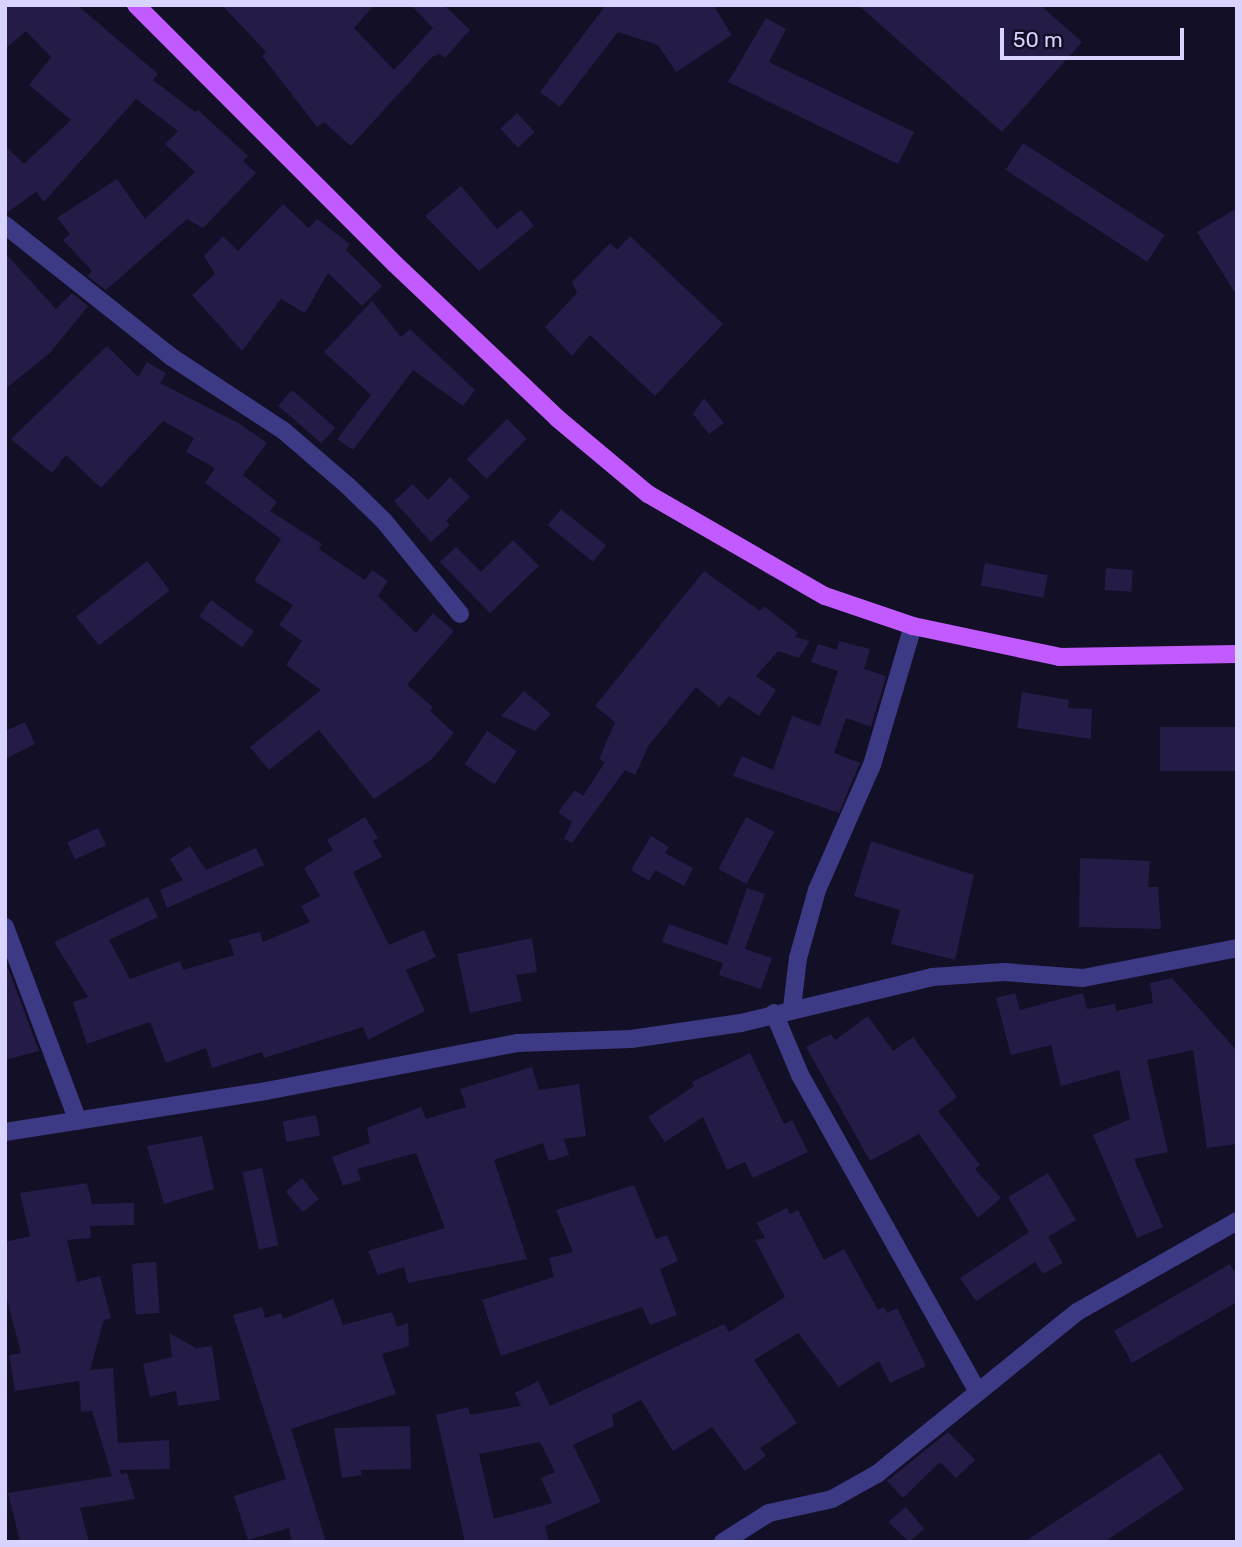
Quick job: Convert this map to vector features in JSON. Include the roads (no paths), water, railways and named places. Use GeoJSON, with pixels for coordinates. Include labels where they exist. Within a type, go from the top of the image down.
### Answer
{"type":"FeatureCollection","features":[{"type":"Feature","properties":{"kind":"main road"},"geometry":{"type":"LineString","coordinates":[[136,5],[396,264],[557,418],[648,494],[825,596],[914,626],[1060,657],[1237,654]]}},
{"type":"Feature","properties":{"kind":"street"},"geometry":{"type":"LineString","coordinates":[[5,225],[170,356],[252,408],[330,470],[384,521],[460,614]]}},
{"type":"Feature","properties":{"kind":"street"},"geometry":{"type":"LineString","coordinates":[[792,1008],[798,958],[817,890],[872,765],[914,626]]}},
{"type":"Feature","properties":{"kind":"street"},"geometry":{"type":"LineString","coordinates":[[5,927],[78,1121]]}},
{"type":"Feature","properties":{"kind":"street"},"geometry":{"type":"LineString","coordinates":[[5,1132],[266,1091],[517,1043],[631,1039],[740,1023],[792,1008],[932,977],[1004,972],[1083,978],[1237,948]]}},
{"type":"Feature","properties":{"kind":"street"},"geometry":{"type":"LineString","coordinates":[[774,1013],[800,1075],[977,1391]]}},
{"type":"Feature","properties":{"kind":"street"},"geometry":{"type":"LineString","coordinates":[[723,1542],[769,1513],[832,1499],[877,1474],[1077,1312],[1237,1221]]}}]}
